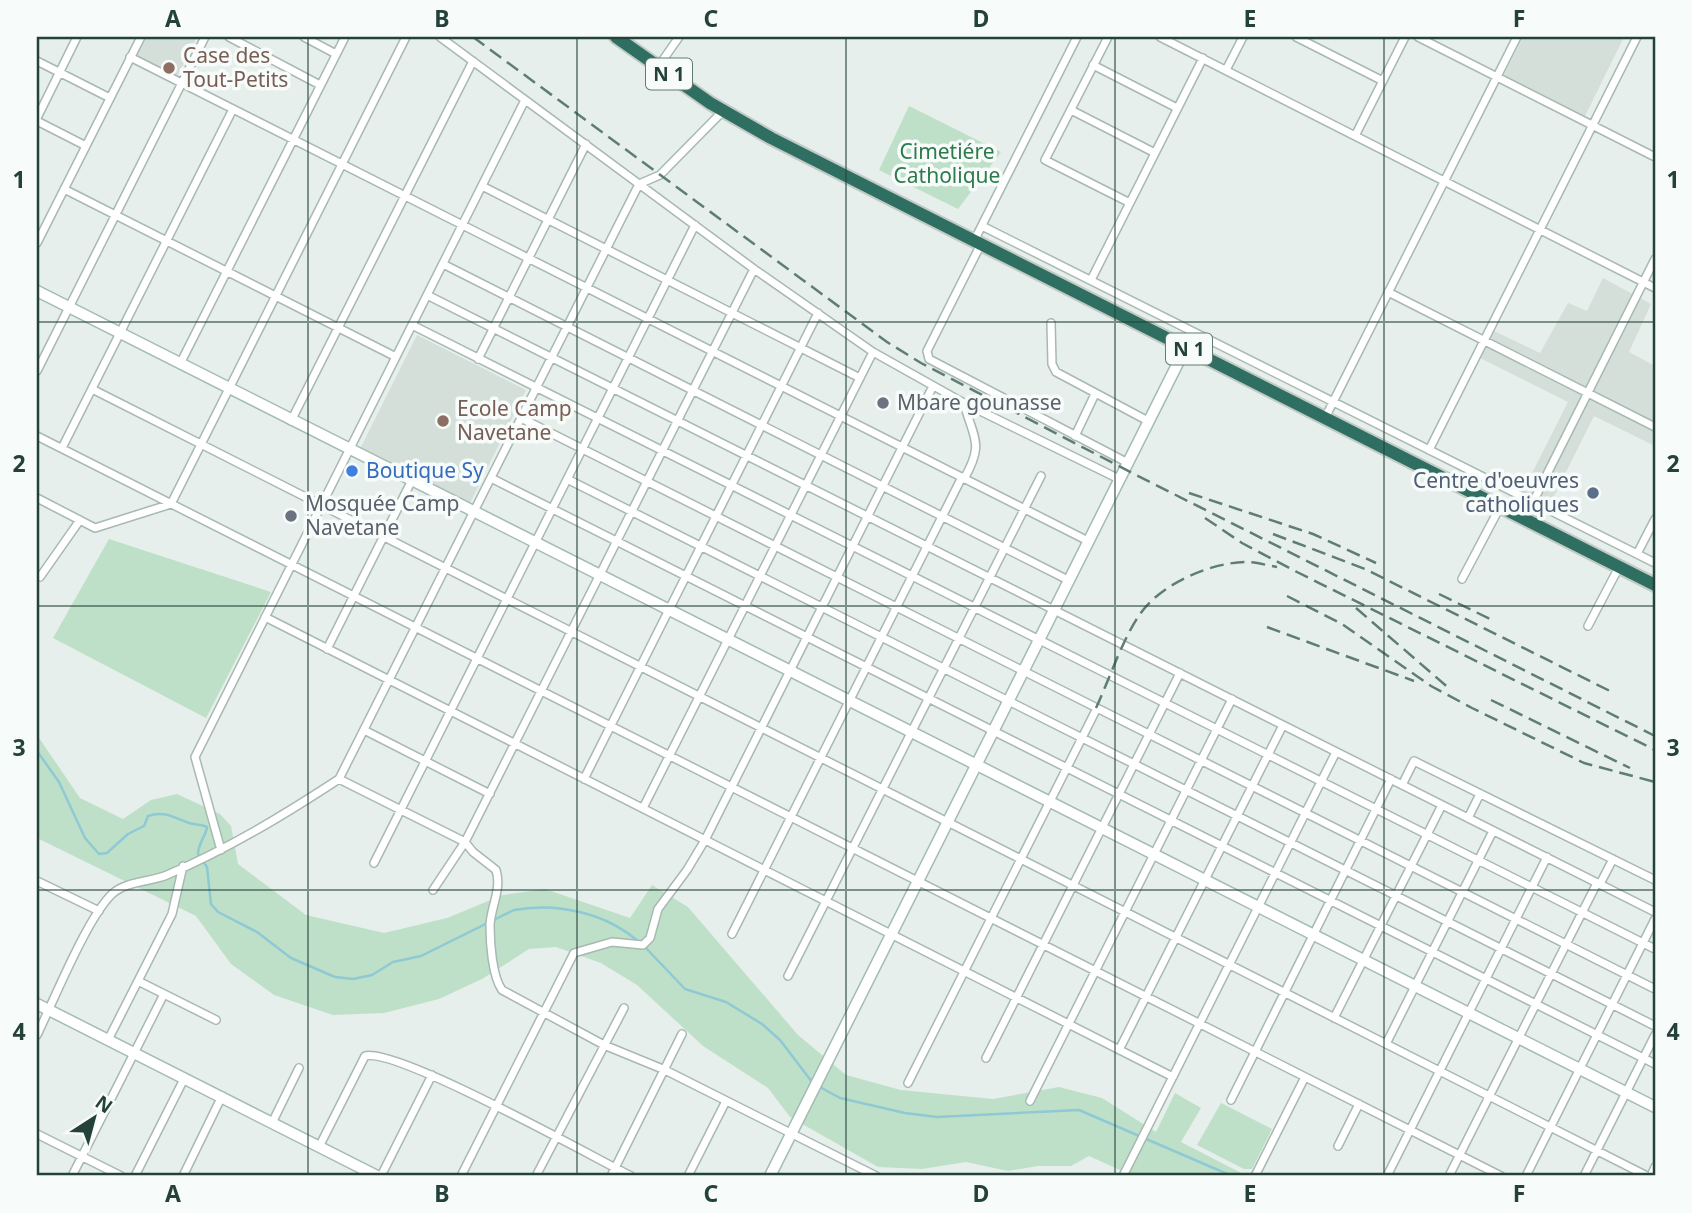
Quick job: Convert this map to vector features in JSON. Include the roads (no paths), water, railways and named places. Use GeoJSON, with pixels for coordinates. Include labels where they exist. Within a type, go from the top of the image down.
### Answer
{"type":"FeatureCollection","features":[{"type":"Feature","properties":{"kind":"highway","name":"N 1"},"geometry":{"type":"LineString","coordinates":[[616,37],[723,111],[1655,585]]}},
{"type":"Feature","properties":{"kind":"street"},"geometry":{"type":"LineString","coordinates":[[78,37],[37,119],[86,146]]}},
{"type":"Feature","properties":{"kind":"street"},"geometry":{"type":"LineString","coordinates":[[37,243],[141,37]]}},
{"type":"Feature","properties":{"kind":"street"},"geometry":{"type":"LineString","coordinates":[[38,367],[205,37]]}},
{"type":"Feature","properties":{"kind":"street"},"geometry":{"type":"LineString","coordinates":[[229,37],[320,85]]}},
{"type":"Feature","properties":{"kind":"street"},"geometry":{"type":"LineString","coordinates":[[304,37],[336,54]]}},
{"type":"Feature","properties":{"kind":"street"},"geometry":{"type":"LineString","coordinates":[[180,364],[345,37]]}},
{"type":"Feature","properties":{"kind":"street"},"geometry":{"type":"LineString","coordinates":[[37,498],[95,528],[171,504],[406,37]]}},
{"type":"Feature","properties":{"kind":"street"},"geometry":{"type":"LineString","coordinates":[[440,37],[754,269],[873,352],[964,403],[1119,479]]}},
{"type":"Feature","properties":{"kind":"street"},"geometry":{"type":"LineString","coordinates":[[659,67],[679,37]]}},
{"type":"Feature","properties":{"kind":"street"},"geometry":{"type":"LineString","coordinates":[[1077,37],[982,226],[927,351],[929,359],[1128,463]]}},
{"type":"Feature","properties":{"kind":"street"},"geometry":{"type":"LineString","coordinates":[[1108,37],[1045,160],[1130,202]]}},
{"type":"Feature","properties":{"kind":"street"},"geometry":{"type":"LineString","coordinates":[[1160,37],[1655,288]]}},
{"type":"Feature","properties":{"kind":"street"},"geometry":{"type":"LineString","coordinates":[[1226,70],[1242,37]]}},
{"type":"Feature","properties":{"kind":"street"},"geometry":{"type":"LineString","coordinates":[[1296,37],[1383,81]]}},
{"type":"Feature","properties":{"kind":"street"},"geometry":{"type":"LineString","coordinates":[[1355,136],[1405,37]]}},
{"type":"Feature","properties":{"kind":"street"},"geometry":{"type":"LineString","coordinates":[[1418,37],[1655,157]]}},
{"type":"Feature","properties":{"kind":"street"},"geometry":{"type":"LineString","coordinates":[[1325,418],[1517,37]]}},
{"type":"Feature","properties":{"kind":"street"},"geometry":{"type":"LineString","coordinates":[[1429,450],[1637,37]]}},
{"type":"Feature","properties":{"kind":"street"},"geometry":{"type":"LineString","coordinates":[[131,57],[1088,541]]}},
{"type":"Feature","properties":{"kind":"street"},"geometry":{"type":"LineString","coordinates":[[1091,280],[1203,58]]}},
{"type":"Feature","properties":{"kind":"street"},"geometry":{"type":"LineString","coordinates":[[37,61],[110,98]]}},
{"type":"Feature","properties":{"kind":"street"},"geometry":{"type":"LineString","coordinates":[[291,421],[473,61]]}},
{"type":"Feature","properties":{"kind":"street"},"geometry":{"type":"LineString","coordinates":[[1093,65],[1177,108]]}},
{"type":"Feature","properties":{"kind":"street"},"geometry":{"type":"LineString","coordinates":[[221,850],[195,757],[525,100]]}},
{"type":"Feature","properties":{"kind":"street"},"geometry":{"type":"LineString","coordinates":[[62,448],[233,109]]}},
{"type":"Feature","properties":{"kind":"street"},"geometry":{"type":"LineString","coordinates":[[1070,110],[1155,153]]}},
{"type":"Feature","properties":{"kind":"street"},"geometry":{"type":"LineString","coordinates":[[37,1035],[99,911],[113,892],[168,875],[183,865],[221,850],[274,821],[339,779],[639,184],[660,175],[723,111]]}},
{"type":"Feature","properties":{"kind":"street"},"geometry":{"type":"LineString","coordinates":[[478,359],[586,144]]}},
{"type":"Feature","properties":{"kind":"street"},"geometry":{"type":"LineString","coordinates":[[482,187],[860,378]]}},
{"type":"Feature","properties":{"kind":"street"},"geometry":{"type":"LineString","coordinates":[[64,189],[396,357]]}},
{"type":"Feature","properties":{"kind":"street"},"geometry":{"type":"LineString","coordinates":[[374,863],[695,225]]}},
{"type":"Feature","properties":{"kind":"street"},"geometry":{"type":"LineString","coordinates":[[982,226],[1655,563]]}},
{"type":"Feature","properties":{"kind":"street"},"geometry":{"type":"LineString","coordinates":[[1533,502],[1655,259]]}},
{"type":"Feature","properties":{"kind":"street"},"geometry":{"type":"LineString","coordinates":[[443,264],[1069,580]]}},
{"type":"Feature","properties":{"kind":"street"},"geometry":{"type":"LineString","coordinates":[[433,890],[465,842],[490,794],[754,269]]}},
{"type":"Feature","properties":{"kind":"street"},"geometry":{"type":"LineString","coordinates":[[37,291],[411,482],[1655,1107]]}},
{"type":"Feature","properties":{"kind":"street"},"geometry":{"type":"LineString","coordinates":[[1388,292],[1655,427]]}},
{"type":"Feature","properties":{"kind":"street"},"geometry":{"type":"LineString","coordinates":[[427,295],[1655,912]]}},
{"type":"Feature","properties":{"kind":"street"},"geometry":{"type":"LineString","coordinates":[[584,779],[818,313]]}},
{"type":"Feature","properties":{"kind":"street"},"geometry":{"type":"LineString","coordinates":[[1051,323],[1054,369],[1065,378],[1148,422]]}},
{"type":"Feature","properties":{"kind":"street"},"geometry":{"type":"LineString","coordinates":[[412,326],[1655,949]]}},
{"type":"Feature","properties":{"kind":"street"},"geometry":{"type":"LineString","coordinates":[[770,1176],[1186,348]]}},
{"type":"Feature","properties":{"kind":"street"},"geometry":{"type":"LineString","coordinates":[[643,808],[873,352]]}},
{"type":"Feature","properties":{"kind":"street"},"geometry":{"type":"LineString","coordinates":[[461,1176],[574,953],[612,942],[645,944],[658,909],[705,840],[933,386]]}},
{"type":"Feature","properties":{"kind":"street"},"geometry":{"type":"LineString","coordinates":[[92,389],[1597,1151],[1649,1176],[1655,1167]]}},
{"type":"Feature","properties":{"kind":"street"},"geometry":{"type":"LineString","coordinates":[[1074,436],[1095,394]]}},
{"type":"Feature","properties":{"kind":"street"},"geometry":{"type":"LineString","coordinates":[[732,934],[942,516],[978,450],[978,438],[964,403]]}},
{"type":"Feature","properties":{"kind":"street"},"geometry":{"type":"LineString","coordinates":[[521,418],[1655,989]]}},
{"type":"Feature","properties":{"kind":"street"},"geometry":{"type":"LineString","coordinates":[[37,436],[1500,1176]]}},
{"type":"Feature","properties":{"kind":"street"},"geometry":{"type":"LineString","coordinates":[[788,976],[1041,476]]}},
{"type":"Feature","properties":{"kind":"street"},"geometry":{"type":"LineString","coordinates":[[491,478],[1655,1064]]}},
{"type":"Feature","properties":{"kind":"street"},"geometry":{"type":"LineString","coordinates":[[567,479],[1655,1026]]}},
{"type":"Feature","properties":{"kind":"street"},"geometry":{"type":"LineString","coordinates":[[327,649],[411,482]]}},
{"type":"Feature","properties":{"kind":"street"},"geometry":{"type":"LineString","coordinates":[[1462,579],[1500,506]]}},
{"type":"Feature","properties":{"kind":"street"},"geometry":{"type":"LineString","coordinates":[[1637,554],[1655,519]]}},
{"type":"Feature","properties":{"kind":"street"},"geometry":{"type":"LineString","coordinates":[[40,577],[80,520]]}},
{"type":"Feature","properties":{"kind":"street"},"geometry":{"type":"LineString","coordinates":[[1588,626],[1619,567]]}},
{"type":"Feature","properties":{"kind":"street"},"geometry":{"type":"LineString","coordinates":[[265,617],[1173,1077]]}},
{"type":"Feature","properties":{"kind":"street"},"geometry":{"type":"LineString","coordinates":[[986,1058],[1180,673]]}},
{"type":"Feature","properties":{"kind":"street"},"geometry":{"type":"LineString","coordinates":[[1030,1101],[1232,699]]}},
{"type":"Feature","properties":{"kind":"street"},"geometry":{"type":"LineString","coordinates":[[908,1083],[1097,708]]}},
{"type":"Feature","properties":{"kind":"street"},"geometry":{"type":"LineString","coordinates":[[1119,1050],[1283,725]]}},
{"type":"Feature","properties":{"kind":"street"},"geometry":{"type":"LineString","coordinates":[[364,730],[490,794]]}},
{"type":"Feature","properties":{"kind":"street"},"geometry":{"type":"LineString","coordinates":[[1123,1176],[1336,752]]}},
{"type":"Feature","properties":{"kind":"street"},"geometry":{"type":"LineString","coordinates":[[1402,785],[1414,761],[1655,880]]}},
{"type":"Feature","properties":{"kind":"street"},"geometry":{"type":"LineString","coordinates":[[339,779],[465,842],[496,870],[498,877],[490,924],[498,985],[502,990],[604,1045],[665,1070],[876,1176]]}},
{"type":"Feature","properties":{"kind":"street"},"geometry":{"type":"LineString","coordinates":[[1231,1100],[1391,779]]}},
{"type":"Feature","properties":{"kind":"street"},"geometry":{"type":"LineString","coordinates":[[1468,818],[1480,794]]}},
{"type":"Feature","properties":{"kind":"street"},"geometry":{"type":"LineString","coordinates":[[1334,1018],[1442,805]]}},
{"type":"Feature","properties":{"kind":"street"},"geometry":{"type":"LineString","coordinates":[[1386,1044],[1493,831]]}},
{"type":"Feature","properties":{"kind":"street"},"geometry":{"type":"LineString","coordinates":[[1387,1176],[1547,857]]}},
{"type":"Feature","properties":{"kind":"street"},"geometry":{"type":"LineString","coordinates":[[1449,1176],[1582,912],[1613,859]]}},
{"type":"Feature","properties":{"kind":"street"},"geometry":{"type":"LineString","coordinates":[[108,1041],[172,914],[183,865]]}},
{"type":"Feature","properties":{"kind":"street"},"geometry":{"type":"LineString","coordinates":[[37,881],[99,911]]}},
{"type":"Feature","properties":{"kind":"street"},"geometry":{"type":"LineString","coordinates":[[1525,1176],[1655,919]]}},
{"type":"Feature","properties":{"kind":"street"},"geometry":{"type":"LineString","coordinates":[[138,981],[216,1020]]}},
{"type":"Feature","properties":{"kind":"street"},"geometry":{"type":"LineString","coordinates":[[72,1176],[164,994]]}},
{"type":"Feature","properties":{"kind":"street"},"geometry":{"type":"LineString","coordinates":[[37,1004],[374,1175],[432,1076]]}},
{"type":"Feature","properties":{"kind":"street"},"geometry":{"type":"LineString","coordinates":[[536,1176],[624,1008]]}},
{"type":"Feature","properties":{"kind":"street"},"geometry":{"type":"LineString","coordinates":[[611,1176],[682,1034]]}},
{"type":"Feature","properties":{"kind":"street"},"geometry":{"type":"LineString","coordinates":[[1584,1176],[1655,1035]]}},
{"type":"Feature","properties":{"kind":"street"},"geometry":{"type":"LineString","coordinates":[[319,1147],[365,1056],[387,1057],[432,1076],[631,1176]]}},
{"type":"Feature","properties":{"kind":"street"},"geometry":{"type":"LineString","coordinates":[[272,1123],[299,1068]]}},
{"type":"Feature","properties":{"kind":"street"},"geometry":{"type":"LineString","coordinates":[[1255,1176],[1305,1077]]}},
{"type":"Feature","properties":{"kind":"street"},"geometry":{"type":"LineString","coordinates":[[135,1176],[184,1079]]}},
{"type":"Feature","properties":{"kind":"street"},"geometry":{"type":"LineString","coordinates":[[183,1176],[222,1096]]}},
{"type":"Feature","properties":{"kind":"street"},"geometry":{"type":"LineString","coordinates":[[688,1176],[726,1101]]}},
{"type":"Feature","properties":{"kind":"street"},"geometry":{"type":"LineString","coordinates":[[1338,1146],[1359,1104]]}},
{"type":"Feature","properties":{"kind":"street"},"geometry":{"type":"LineString","coordinates":[[37,1134],[121,1176]]}},
{"type":"Feature","properties":{"kind":"waterway"},"geometry":{"type":"LineString","coordinates":[[37,751],[59,782],[85,838],[99,854],[107,853],[128,834],[144,826],[148,816],[154,814],[169,815],[207,827],[198,854],[207,867],[211,904],[218,912],[257,932],[291,958],[335,977],[353,979],[372,975],[393,962],[421,956],[514,910],[530,908],[564,909],[597,917],[640,943]]}},
{"type":"Feature","properties":{"kind":"waterway"},"geometry":{"type":"LineString","coordinates":[[645,947],[685,989],[726,1002],[762,1024],[780,1040],[812,1082]]}},
{"type":"Feature","properties":{"kind":"waterway"},"geometry":{"type":"LineString","coordinates":[[818,1086],[840,1098],[905,1113],[937,1117],[1079,1110],[1232,1176]]}},
{"type":"Feature","properties":{"kind":"railway"},"geometry":{"type":"LineString","coordinates":[[473,37],[887,342],[921,363],[1136,475],[1655,736]]}},
{"type":"Feature","properties":{"kind":"railway"},"geometry":{"type":"LineString","coordinates":[[1189,493],[1313,534],[1376,563]]}},
{"type":"Feature","properties":{"kind":"railway"},"geometry":{"type":"LineString","coordinates":[[1205,518],[1242,543],[1297,572],[1655,750]]}},
{"type":"Feature","properties":{"kind":"railway"},"geometry":{"type":"LineString","coordinates":[[1273,534],[1365,569],[1612,692]]}},
{"type":"Feature","properties":{"kind":"railway"},"geometry":{"type":"LineString","coordinates":[[1096,708],[1134,624],[1160,593],[1187,577],[1216,566],[1245,562],[1277,567]]}},
{"type":"Feature","properties":{"kind":"railway"},"geometry":{"type":"LineString","coordinates":[[1439,594],[1492,620]]}},
{"type":"Feature","properties":{"kind":"railway"},"geometry":{"type":"LineString","coordinates":[[1287,596],[1342,624],[1431,686],[1472,708],[1584,763],[1655,782]]}},
{"type":"Feature","properties":{"kind":"railway"},"geometry":{"type":"LineString","coordinates":[[1356,608],[1451,690]]}},
{"type":"Feature","properties":{"kind":"railway"},"geometry":{"type":"LineString","coordinates":[[1267,627],[1414,681]]}},
{"type":"Feature","properties":{"kind":"railway"},"geometry":{"type":"LineString","coordinates":[[1491,700],[1630,768]]}},
{"type":"Feature","properties":{"kind":"place","name":"Case des Tout-Petits"},"geometry":{"type":"Point","coordinates":[169,68]}},
{"type":"Feature","properties":{"kind":"place","name":"Mbare gounasse"},"geometry":{"type":"Point","coordinates":[883,403]}},
{"type":"Feature","properties":{"kind":"place","name":"Ecole Camp Navetane"},"geometry":{"type":"Point","coordinates":[443,421]}},
{"type":"Feature","properties":{"kind":"place","name":"Boutique Sy"},"geometry":{"type":"Point","coordinates":[352,471]}},
{"type":"Feature","properties":{"kind":"place","name":"Centre d'oeuvres catholiques"},"geometry":{"type":"Point","coordinates":[1593,493]}},
{"type":"Feature","properties":{"kind":"place","name":"Mosquée Camp Navetane"},"geometry":{"type":"Point","coordinates":[291,516]}},
{"type":"Feature","properties":{"kind":"park label","name":"Cimetiére Catholique"},"geometry":{"type":"Point","coordinates":[947,164]}}]}
